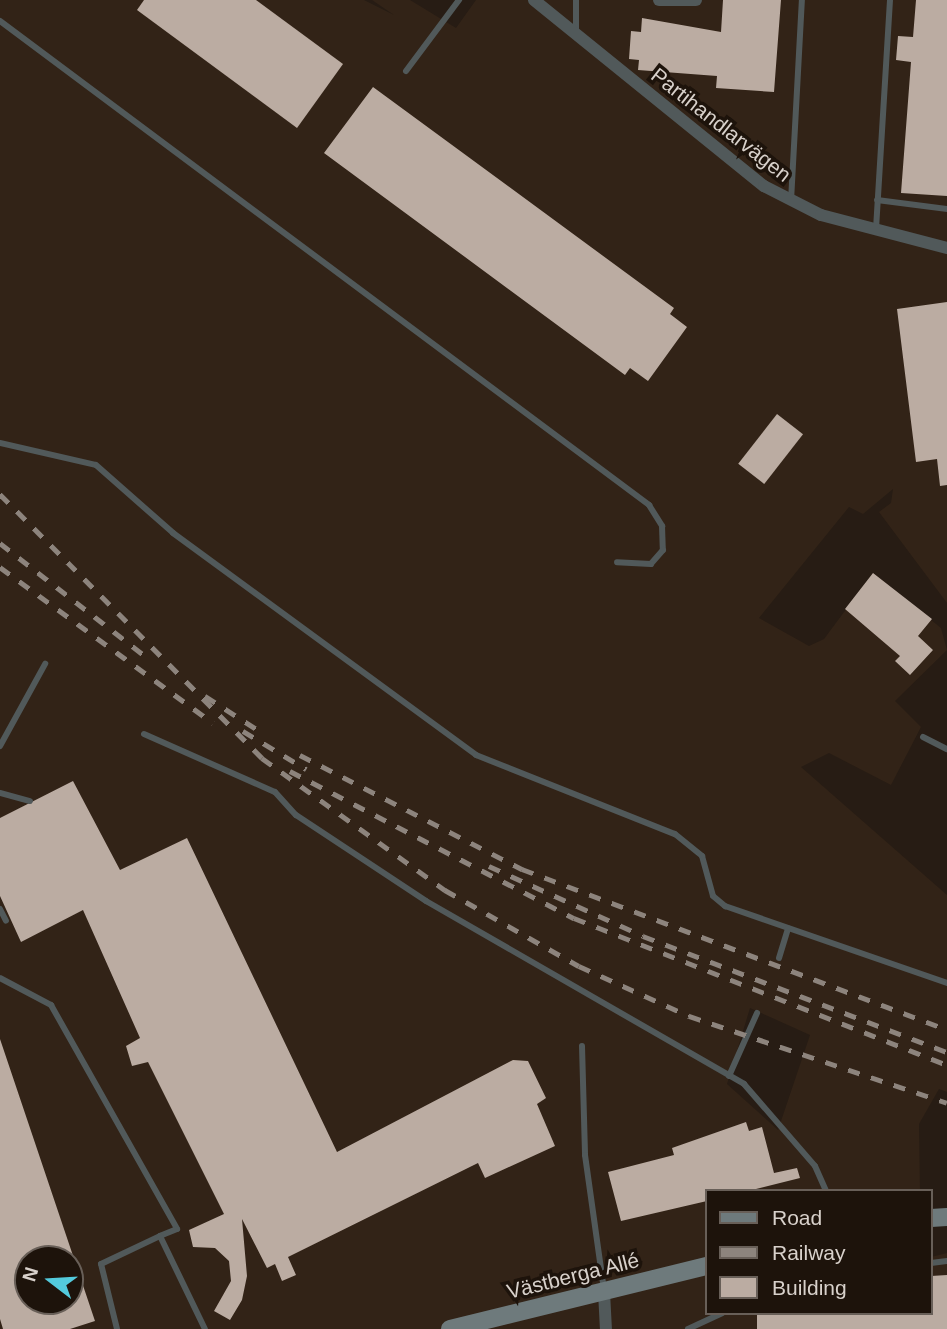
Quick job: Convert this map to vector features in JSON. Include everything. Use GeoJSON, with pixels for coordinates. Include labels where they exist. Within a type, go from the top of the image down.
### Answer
{"type":"FeatureCollection","features":[{"type":"Feature","properties":{"kind":"street","name":"Partihandlarvägen"},"geometry":{"type":"LineString","coordinates":[[534,0],[711,146],[791,202],[876,232],[947,248]]}},
{"type":"Feature","properties":{"kind":"street"},"geometry":{"type":"LineString","coordinates":[[660,0],[696,0]]}},
{"type":"Feature","properties":{"kind":"street","name":"Västberga Allé"},"geometry":{"type":"LineString","coordinates":[[450,1329],[706,1266]]}},
{"type":"Feature","properties":{"kind":"street"},"geometry":{"type":"LineString","coordinates":[[604,1292],[606,1329]]}},
{"type":"Feature","properties":{"kind":"lane"},"geometry":{"type":"LineString","coordinates":[[406,71],[459,0]]}},
{"type":"Feature","properties":{"kind":"lane"},"geometry":{"type":"LineString","coordinates":[[576,0],[576,33]]}},
{"type":"Feature","properties":{"kind":"lane"},"geometry":{"type":"LineString","coordinates":[[791,202],[802,0]]}},
{"type":"Feature","properties":{"kind":"lane"},"geometry":{"type":"LineString","coordinates":[[876,232],[890,0]]}},
{"type":"Feature","properties":{"kind":"lane"},"geometry":{"type":"LineString","coordinates":[[0,22],[649,505],[662,526],[663,550],[651,564],[617,562]]}},
{"type":"Feature","properties":{"kind":"lane"},"geometry":{"type":"LineString","coordinates":[[877,200],[947,209]]}},
{"type":"Feature","properties":{"kind":"lane"},"geometry":{"type":"LineString","coordinates":[[0,443],[96,465],[173,533],[476,755],[675,834],[702,856],[719,902],[947,983]]}},
{"type":"Feature","properties":{"kind":"lane"},"geometry":{"type":"LineString","coordinates":[[0,746],[45,664]]}},
{"type":"Feature","properties":{"kind":"lane"},"geometry":{"type":"LineString","coordinates":[[144,734],[275,792],[296,815],[426,901],[729,1076],[793,1140],[825,1189]]}},
{"type":"Feature","properties":{"kind":"lane"},"geometry":{"type":"LineString","coordinates":[[923,737],[947,749]]}},
{"type":"Feature","properties":{"kind":"lane"},"geometry":{"type":"LineString","coordinates":[[0,793],[30,801]]}},
{"type":"Feature","properties":{"kind":"lane"},"geometry":{"type":"LineString","coordinates":[[0,909],[6,921]]}},
{"type":"Feature","properties":{"kind":"lane"},"geometry":{"type":"LineString","coordinates":[[779,958],[788,928]]}},
{"type":"Feature","properties":{"kind":"lane"},"geometry":{"type":"LineString","coordinates":[[0,978],[51,1005],[177,1229],[101,1264],[117,1329]]}},
{"type":"Feature","properties":{"kind":"lane"},"geometry":{"type":"LineString","coordinates":[[729,1076],[757,1013]]}},
{"type":"Feature","properties":{"kind":"lane"},"geometry":{"type":"LineString","coordinates":[[582,1046],[585,1155],[604,1292]]}},
{"type":"Feature","properties":{"kind":"lane"},"geometry":{"type":"LineString","coordinates":[[160,1236],[205,1329]]}},
{"type":"Feature","properties":{"kind":"lane"},"geometry":{"type":"LineString","coordinates":[[688,1329],[719,1315]]}},
{"type":"Feature","properties":{"kind":"shaded area"},"geometry":{"type":"Polygon","coordinates":[[[0,0],[364,0],[394,15],[372,0],[410,0],[456,28],[476,0],[947,0],[947,603],[879,512],[891,503],[893,489],[863,514],[849,507],[759,618],[809,646],[824,639],[873,573],[941,628],[947,650],[895,701],[921,727],[891,785],[829,753],[801,767],[947,895],[947,1092],[939,1089],[919,1124],[920,1189],[706,1189],[706,1315],[933,1315],[933,1256],[947,1253],[947,1329],[0,1329],[0,0]],[[750,1008],[727,1084],[778,1130],[810,1035],[750,1008]]]}},
{"type":"Feature","properties":{"kind":"building"},"geometry":{"type":"Polygon","coordinates":[[[144,0],[256,0],[343,64],[297,128],[137,10],[144,0]]]}},
{"type":"Feature","properties":{"kind":"building"},"geometry":{"type":"Polygon","coordinates":[[[723,0],[781,0],[774,92],[716,88],[717,76],[638,70],[639,60],[629,59],[631,31],[641,32],[642,18],[721,32],[723,0]]]}},
{"type":"Feature","properties":{"kind":"building"},"geometry":{"type":"Polygon","coordinates":[[[916,0],[947,0],[947,196],[901,193],[911,62],[896,60],[898,36],[913,37],[916,0]]]}},
{"type":"Feature","properties":{"kind":"building"},"geometry":{"type":"Polygon","coordinates":[[[373,87],[674,308],[670,314],[687,327],[648,381],[630,368],[625,375],[324,153],[373,87]]]}},
{"type":"Feature","properties":{"kind":"building"},"geometry":{"type":"Polygon","coordinates":[[[947,302],[947,485],[940,486],[937,459],[916,462],[897,309],[947,302]]]}},
{"type":"Feature","properties":{"kind":"building"},"geometry":{"type":"Polygon","coordinates":[[[777,414],[803,434],[764,484],[738,464],[777,414]]]}},
{"type":"Feature","properties":{"kind":"building"},"geometry":{"type":"Polygon","coordinates":[[[873,573],[932,619],[918,636],[933,650],[910,675],[895,661],[900,656],[845,609],[873,573]]]}},
{"type":"Feature","properties":{"kind":"building"},"geometry":{"type":"Polygon","coordinates":[[[73,781],[120,870],[187,838],[337,1152],[513,1060],[528,1061],[546,1098],[537,1104],[555,1146],[485,1178],[478,1163],[288,1257],[296,1275],[282,1281],[275,1264],[267,1268],[242,1219],[247,1276],[242,1300],[230,1320],[214,1311],[231,1281],[229,1261],[215,1248],[193,1247],[189,1230],[224,1214],[148,1062],[132,1066],[126,1046],[140,1038],[83,910],[21,942],[0,896],[0,818],[73,781]]]}},
{"type":"Feature","properties":{"kind":"building"},"geometry":{"type":"Polygon","coordinates":[[[0,1039],[69,1245],[14,1245],[14,1315],[84,1315],[84,1288],[95,1321],[70,1329],[3,1329],[0,1319],[0,1039]]]}},
{"type":"Feature","properties":{"kind":"building"},"geometry":{"type":"Polygon","coordinates":[[[746,1122],[749,1131],[762,1127],[774,1173],[797,1168],[800,1178],[756,1189],[706,1189],[706,1201],[621,1221],[608,1172],[674,1155],[672,1148],[746,1122]]]}},
{"type":"Feature","properties":{"kind":"building"},"geometry":{"type":"Polygon","coordinates":[[[947,1275],[947,1329],[757,1329],[757,1315],[933,1315],[933,1276],[947,1275]]]}},
{"type":"Feature","properties":{"kind":"railway"},"geometry":{"type":"LineString","coordinates":[[0,494],[262,758],[445,890],[579,966],[689,1016],[947,1103]]}},
{"type":"Feature","properties":{"kind":"railway"},"geometry":{"type":"LineString","coordinates":[[0,543],[144,655]]}},
{"type":"Feature","properties":{"kind":"railway"},"geometry":{"type":"LineString","coordinates":[[0,567],[213,723]]}},
{"type":"Feature","properties":{"kind":"railway"},"geometry":{"type":"LineString","coordinates":[[205,696],[261,732]]}},
{"type":"Feature","properties":{"kind":"railway"},"geometry":{"type":"LineString","coordinates":[[243,731],[306,769]]}},
{"type":"Feature","properties":{"kind":"railway"},"geometry":{"type":"LineString","coordinates":[[300,755],[522,869],[947,1030]]}},
{"type":"Feature","properties":{"kind":"railway"},"geometry":{"type":"LineString","coordinates":[[290,771],[574,918],[947,1065]]}},
{"type":"Feature","properties":{"kind":"railway"},"geometry":{"type":"LineString","coordinates":[[489,866],[643,936],[947,1052]]}}]}
